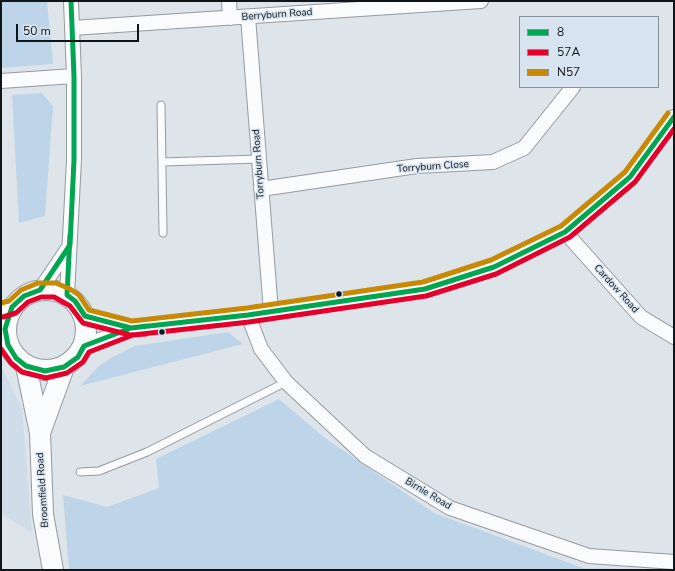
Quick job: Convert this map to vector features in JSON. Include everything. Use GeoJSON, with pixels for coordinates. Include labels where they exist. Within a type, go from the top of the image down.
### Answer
{"type":"FeatureCollection","features":[{"type":"Feature","properties":{"kind":"street"},"geometry":{"type":"LineString","coordinates":[[67,295],[74,160],[74,76],[70,1]]}},
{"type":"Feature","properties":{"kind":"street"},"geometry":{"type":"LineString","coordinates":[[229,1],[230,18]]}},
{"type":"Feature","properties":{"kind":"street","name":"Berryburn Road"},"geometry":{"type":"LineString","coordinates":[[72,28],[481,1]]}},
{"type":"Feature","properties":{"kind":"street","name":"Torryburn Road"},"geometry":{"type":"LineString","coordinates":[[248,17],[271,312]]}},
{"type":"Feature","properties":{"kind":"street"},"geometry":{"type":"LineString","coordinates":[[1,81],[74,76]]}},
{"type":"Feature","properties":{"kind":"street","name":"Torryburn Close"},"geometry":{"type":"LineString","coordinates":[[261,189],[417,166],[493,162],[524,148],[572,88]]}},
{"type":"Feature","properties":{"kind":"street"},"geometry":{"type":"LineString","coordinates":[[84,346],[131,328],[248,316],[425,289],[494,267],[565,232],[630,177],[674,117]]}},
{"type":"Feature","properties":{"kind":"street","name":"Cardow Road"},"geometry":{"type":"LineString","coordinates":[[565,232],[641,317],[674,337]]}},
{"type":"Feature","properties":{"kind":"street"},"geometry":{"type":"LineString","coordinates":[[40,290],[70,245]]}},
{"type":"Feature","properties":{"kind":"street"},"geometry":{"type":"LineString","coordinates":[[40,290],[55,290],[67,295],[75,301],[85,316],[87,330],[84,346],[78,357],[64,367],[45,371],[26,366],[16,358],[4,343],[7,308],[24,296],[40,290]]}},
{"type":"Feature","properties":{"kind":"street"},"geometry":{"type":"LineString","coordinates":[[85,316],[131,328]]}},
{"type":"Feature","properties":{"kind":"street","name":"Birnie Road"},"geometry":{"type":"LineString","coordinates":[[248,316],[261,349],[286,382],[365,456],[450,508],[589,556],[674,562]]}},
{"type":"Feature","properties":{"kind":"street","name":"Broomfield Road"},"geometry":{"type":"LineString","coordinates":[[26,366],[40,433],[43,514],[53,570]]}},
{"type":"Feature","properties":{"kind":"street","name":"Broomfield Road"},"geometry":{"type":"LineString","coordinates":[[40,433],[64,367]]}},
{"type":"Feature","properties":{"kind":"lane"},"geometry":{"type":"LineString","coordinates":[[160,105],[163,233]]}},
{"type":"Feature","properties":{"kind":"lane"},"geometry":{"type":"LineString","coordinates":[[162,162],[259,159]]}},
{"type":"Feature","properties":{"kind":"lane"},"geometry":{"type":"LineString","coordinates":[[80,472],[99,471],[147,452],[286,382]]}},
{"type":"Feature","properties":{"kind":"shaded area"},"geometry":{"type":"Polygon","coordinates":[[[1,1],[47,1],[53,64],[1,68],[1,1]]]}},
{"type":"Feature","properties":{"kind":"shaded area"},"geometry":{"type":"Polygon","coordinates":[[[42,93],[53,106],[45,216],[19,223],[12,95],[42,93]]]}},
{"type":"Feature","properties":{"kind":"shaded area"},"geometry":{"type":"Polygon","coordinates":[[[228,332],[243,344],[80,386],[98,367],[111,358],[135,346],[228,332]]]}},
{"type":"Feature","properties":{"kind":"shaded area"},"geometry":{"type":"Polygon","coordinates":[[[1,366],[22,408],[32,533],[1,513],[1,366]]]}},
{"type":"Feature","properties":{"kind":"shaded area"},"geometry":{"type":"Polygon","coordinates":[[[279,399],[325,438],[434,513],[583,568],[674,570],[69,570],[63,495],[107,507],[159,488],[156,459],[279,399]]]}},
{"type":"Feature","properties":{"kind":"transit line","name":"8"},"geometry":{"type":"LineString","coordinates":[[71,1],[74,76],[74,160],[70,245],[40,290],[24,296],[12,307],[5,329],[8,345],[16,358],[26,366],[45,371],[64,367],[78,357],[84,346],[131,328],[248,315],[425,289],[494,267],[565,232],[630,177],[674,117]]}},
{"type":"Feature","properties":{"kind":"transit line","name":"N57"},"geometry":{"type":"LineString","coordinates":[[1,303],[9,301],[21,290],[38,283],[56,283],[79,295],[89,310],[132,321],[247,308],[423,282],[491,260],[561,226],[625,172],[668,113]]}},
{"type":"Feature","properties":{"kind":"transit line","name":"57A"},"geometry":{"type":"LineString","coordinates":[[1,349],[11,363],[22,372],[46,378],[67,373],[83,362],[89,352],[133,335],[249,322],[426,296],[496,274],[570,237],[635,182],[674,129]]}},
{"type":"Feature","properties":{"kind":"transit line","name":"8"},"geometry":{"type":"LineString","coordinates":[[70,235],[67,295],[75,301],[85,316],[131,328],[147,326]]}},
{"type":"Feature","properties":{"kind":"transit line","name":"57A"},"geometry":{"type":"LineString","coordinates":[[3,317],[16,313],[28,302],[41,297],[54,297],[70,306],[83,323],[130,335],[146,334]]}}]}
